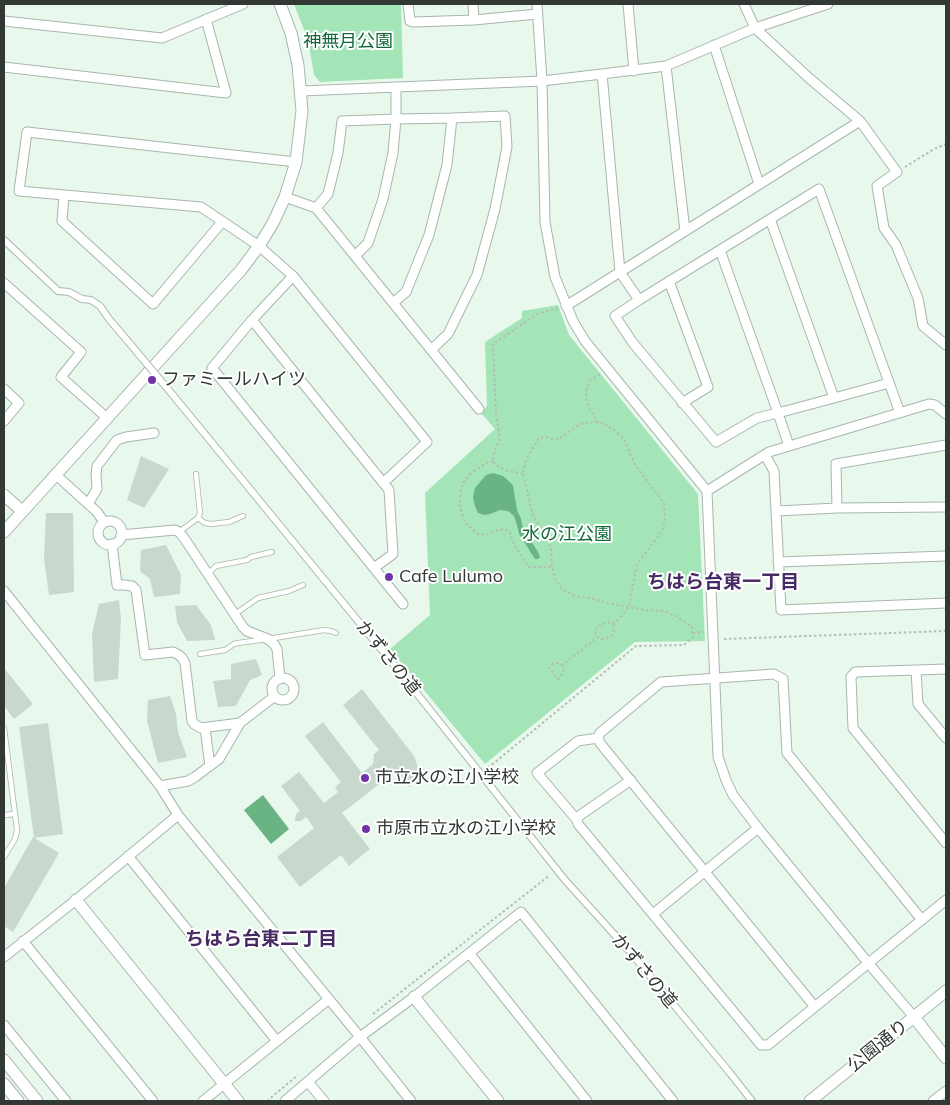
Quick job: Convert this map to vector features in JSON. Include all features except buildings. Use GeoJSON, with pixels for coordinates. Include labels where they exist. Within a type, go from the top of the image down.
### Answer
{"type":"FeatureCollection","features":[{"type":"Feature","properties":{"kind":"street"},"geometry":{"type":"LineString","coordinates":[[4,21],[162,38],[243,4]]}},
{"type":"Feature","properties":{"kind":"street"},"geometry":{"type":"LineString","coordinates":[[4,532],[241,270],[273,223],[285,198],[296,162],[302,111],[298,65],[291,33],[280,4]]}},
{"type":"Feature","properties":{"kind":"street"},"geometry":{"type":"LineString","coordinates":[[408,4],[410,21],[413,22],[474,20],[537,14]]}},
{"type":"Feature","properties":{"kind":"street"},"geometry":{"type":"LineString","coordinates":[[473,4],[474,20]]}},
{"type":"Feature","properties":{"kind":"street"},"geometry":{"type":"LineString","coordinates":[[536,4],[542,81],[545,222],[555,277],[573,321],[585,341],[707,491],[718,757],[726,780],[733,795],[758,828],[946,1058]]}},
{"type":"Feature","properties":{"kind":"street"},"geometry":{"type":"LineString","coordinates":[[628,4],[634,70]]}},
{"type":"Feature","properties":{"kind":"street"},"geometry":{"type":"LineString","coordinates":[[744,4],[755,28],[809,78],[860,121],[897,172],[877,186],[884,228],[896,245],[918,298],[923,326],[946,345]]}},
{"type":"Feature","properties":{"kind":"street"},"geometry":{"type":"LineString","coordinates":[[301,91],[542,81],[666,66],[755,28],[828,4]]}},
{"type":"Feature","properties":{"kind":"street"},"geometry":{"type":"LineString","coordinates":[[4,68],[226,93],[206,19]]}},
{"type":"Feature","properties":{"kind":"street"},"geometry":{"type":"LineString","coordinates":[[714,45],[759,184]]}},
{"type":"Feature","properties":{"kind":"street"},"geometry":{"type":"LineString","coordinates":[[666,66],[685,231]]}},
{"type":"Feature","properties":{"kind":"street"},"geometry":{"type":"LineString","coordinates":[[602,74],[620,272],[639,300]]}},
{"type":"Feature","properties":{"kind":"street"},"geometry":{"type":"LineString","coordinates":[[355,256],[368,243],[383,199],[393,153],[396,87]]}},
{"type":"Feature","properties":{"kind":"street"},"geometry":{"type":"LineString","coordinates":[[316,208],[328,194],[338,154],[342,121],[505,116],[506,147],[495,209],[477,276],[448,334],[431,350]]}},
{"type":"Feature","properties":{"kind":"street"},"geometry":{"type":"LineString","coordinates":[[393,303],[406,292],[429,235],[447,165],[452,118]]}},
{"type":"Feature","properties":{"kind":"street"},"geometry":{"type":"LineString","coordinates":[[566,306],[860,121]]}},
{"type":"Feature","properties":{"kind":"street"},"geometry":{"type":"LineString","coordinates":[[296,162],[26,132],[19,191],[201,207],[259,246],[293,276],[427,442],[383,483]]}},
{"type":"Feature","properties":{"kind":"street"},"geometry":{"type":"LineString","coordinates":[[889,383],[757,418],[716,442],[633,343],[615,316],[819,189],[900,412]]}},
{"type":"Feature","properties":{"kind":"street"},"geometry":{"type":"LineString","coordinates":[[64,195],[62,221],[153,304],[222,222]]}},
{"type":"Feature","properties":{"kind":"street"},"geometry":{"type":"LineString","coordinates":[[285,198],[316,208],[479,410]]}},
{"type":"Feature","properties":{"kind":"street"},"geometry":{"type":"LineString","coordinates":[[770,219],[834,398]]}},
{"type":"Feature","properties":{"kind":"street","name":"かずさの道"},"geometry":{"type":"LineString","coordinates":[[4,240],[58,291],[69,292],[82,299],[91,300],[100,306],[395,666],[565,880],[632,954],[751,1100]]}},
{"type":"Feature","properties":{"kind":"street"},"geometry":{"type":"LineString","coordinates":[[720,250],[789,446]]}},
{"type":"Feature","properties":{"kind":"street"},"geometry":{"type":"LineString","coordinates":[[293,276],[252,320],[212,368],[403,604]]}},
{"type":"Feature","properties":{"kind":"street"},"geometry":{"type":"LineString","coordinates":[[669,281],[708,387],[682,403]]}},
{"type":"Feature","properties":{"kind":"street"},"geometry":{"type":"LineString","coordinates":[[4,283],[81,352],[61,377],[107,418]]}},
{"type":"Feature","properties":{"kind":"street"},"geometry":{"type":"LineString","coordinates":[[252,320],[389,490],[393,554],[374,568]]}},
{"type":"Feature","properties":{"kind":"street"},"geometry":{"type":"LineString","coordinates":[[4,389],[19,403],[4,421]]}},
{"type":"Feature","properties":{"kind":"street"},"geometry":{"type":"LineString","coordinates":[[707,491],[769,452],[929,404],[935,405],[946,414]]}},
{"type":"Feature","properties":{"kind":"street"},"geometry":{"type":"LineString","coordinates":[[88,504],[97,489],[97,466],[118,440],[154,433]]}},
{"type":"Feature","properties":{"kind":"street"},"geometry":{"type":"LineString","coordinates":[[837,508],[836,464],[946,445]]}},
{"type":"Feature","properties":{"kind":"street"},"geometry":{"type":"LineString","coordinates":[[765,455],[774,471],[781,610],[946,603]]}},
{"type":"Feature","properties":{"kind":"street"},"geometry":{"type":"LineString","coordinates":[[55,474],[97,512],[104,522]]}},
{"type":"Feature","properties":{"kind":"street"},"geometry":{"type":"LineString","coordinates":[[4,494],[22,511]]}},
{"type":"Feature","properties":{"kind":"street"},"geometry":{"type":"LineString","coordinates":[[776,511],[837,508],[946,507]]}},
{"type":"Feature","properties":{"kind":"street"},"geometry":{"type":"LineString","coordinates":[[113,521],[118,524],[121,535],[119,541],[106,544],[99,538],[98,529],[104,522],[113,521]]}},
{"type":"Feature","properties":{"kind":"street"},"geometry":{"type":"LineString","coordinates":[[121,535],[174,530],[179,532],[243,627],[247,631],[268,639],[274,644],[277,649],[280,679]]}},
{"type":"Feature","properties":{"kind":"street"},"geometry":{"type":"LineString","coordinates":[[112,544],[117,585],[132,586],[136,590],[145,655],[173,652],[179,654],[185,663],[192,721],[194,724],[205,728],[240,723]]}},
{"type":"Feature","properties":{"kind":"street"},"geometry":{"type":"LineString","coordinates":[[778,562],[946,556]]}},
{"type":"Feature","properties":{"kind":"street"},"geometry":{"type":"LineString","coordinates":[[4,591],[160,786],[178,815],[411,1101]]}},
{"type":"Feature","properties":{"kind":"street"},"geometry":{"type":"LineString","coordinates":[[946,669],[855,672],[851,677],[853,728],[946,843]]}},
{"type":"Feature","properties":{"kind":"street"},"geometry":{"type":"LineString","coordinates":[[916,670],[918,704],[946,738]]}},
{"type":"Feature","properties":{"kind":"street"},"geometry":{"type":"LineString","coordinates":[[815,1007],[600,743],[598,738],[600,733],[661,682],[774,674],[783,679],[787,753],[922,920]]}},
{"type":"Feature","properties":{"kind":"street"},"geometry":{"type":"LineString","coordinates":[[284,678],[292,682],[294,690],[290,698],[282,700],[275,696],[272,688],[280,679],[284,678]]}},
{"type":"Feature","properties":{"kind":"street"},"geometry":{"type":"LineString","coordinates":[[160,786],[188,781],[219,759],[240,723],[275,696]]}},
{"type":"Feature","properties":{"kind":"street"},"geometry":{"type":"LineString","coordinates":[[205,728],[210,766]]}},
{"type":"Feature","properties":{"kind":"street"},"geometry":{"type":"LineString","coordinates":[[598,738],[578,741],[537,773],[761,1045],[768,1045],[946,900]]}},
{"type":"Feature","properties":{"kind":"street"},"geometry":{"type":"LineString","coordinates":[[577,820],[579,816],[631,780]]}},
{"type":"Feature","properties":{"kind":"street"},"geometry":{"type":"LineString","coordinates":[[4,957],[178,815]]}},
{"type":"Feature","properties":{"kind":"street"},"geometry":{"type":"LineString","coordinates":[[653,914],[758,828]]}},
{"type":"Feature","properties":{"kind":"street"},"geometry":{"type":"LineString","coordinates":[[128,856],[276,1040]]}},
{"type":"Feature","properties":{"kind":"street"},"geometry":{"type":"LineString","coordinates":[[76,900],[238,1101]]}},
{"type":"Feature","properties":{"kind":"street"},"geometry":{"type":"LineString","coordinates":[[285,1101],[360,1038],[521,912],[673,1101]]}},
{"type":"Feature","properties":{"kind":"street"},"geometry":{"type":"LineString","coordinates":[[22,941],[153,1101]]}},
{"type":"Feature","properties":{"kind":"street"},"geometry":{"type":"LineString","coordinates":[[469,953],[587,1101]]}},
{"type":"Feature","properties":{"kind":"street","name":"公園通り"},"geometry":{"type":"LineString","coordinates":[[810,1101],[946,991]]}},
{"type":"Feature","properties":{"kind":"street"},"geometry":{"type":"LineString","coordinates":[[414,997],[498,1101]]}},
{"type":"Feature","properties":{"kind":"street"},"geometry":{"type":"LineString","coordinates":[[203,1101],[328,998]]}},
{"type":"Feature","properties":{"kind":"street"},"geometry":{"type":"LineString","coordinates":[[4,1025],[66,1101]]}},
{"type":"Feature","properties":{"kind":"street"},"geometry":{"type":"LineString","coordinates":[[4,1060],[37,1101]]}},
{"type":"Feature","properties":{"kind":"street"},"geometry":{"type":"LineString","coordinates":[[308,1082],[324,1101]]}},
{"type":"Feature","properties":{"kind":"street"},"geometry":{"type":"LineString","coordinates":[[4,1084],[18,1101]]}},
{"type":"Feature","properties":{"kind":"street"},"geometry":{"type":"LineString","coordinates":[[933,1101],[946,1090]]}},
{"type":"Feature","properties":{"kind":"lane"},"geometry":{"type":"LineString","coordinates":[[179,532],[198,518],[200,513],[196,474]]}},
{"type":"Feature","properties":{"kind":"lane"},"geometry":{"type":"LineString","coordinates":[[198,518],[205,523],[211,524],[229,522],[243,516]]}},
{"type":"Feature","properties":{"kind":"lane"},"geometry":{"type":"LineString","coordinates":[[208,575],[216,566],[247,560],[251,557],[272,552]]}},
{"type":"Feature","properties":{"kind":"lane"},"geometry":{"type":"LineString","coordinates":[[235,614],[258,598],[289,591],[303,585]]}},
{"type":"Feature","properties":{"kind":"lane"},"geometry":{"type":"LineString","coordinates":[[200,654],[225,650],[238,643],[324,630],[336,633]]}},
{"type":"Feature","properties":{"kind":"lane"},"geometry":{"type":"LineString","coordinates":[[4,728],[17,830],[15,839],[4,857]]}},
{"type":"Feature","properties":{"kind":"lane"},"geometry":{"type":"LineString","coordinates":[[4,815],[15,814]]}},
{"type":"Feature","properties":{"kind":"path"},"geometry":{"type":"LineString","coordinates":[[897,172],[934,149],[946,144]]}},
{"type":"Feature","properties":{"kind":"path"},"geometry":{"type":"LineString","coordinates":[[523,474],[506,470],[496,465],[493,461],[494,452],[500,438],[496,414],[493,344],[537,314],[566,306]]}},
{"type":"Feature","properties":{"kind":"path"},"geometry":{"type":"LineString","coordinates":[[598,423],[588,406],[587,387],[591,380],[607,368]]}},
{"type":"Feature","properties":{"kind":"path"},"geometry":{"type":"LineString","coordinates":[[480,774],[636,646],[684,645],[693,637],[692,628],[676,616],[664,611],[629,607],[575,596],[563,590],[556,581],[552,567],[551,549],[546,536],[533,516],[523,474],[526,460],[540,438],[547,437],[555,440],[580,424],[593,422],[603,423],[624,440],[635,466],[664,503],[665,516],[663,528],[658,538],[637,564],[629,607],[613,624]]}},
{"type":"Feature","properties":{"kind":"path"},"geometry":{"type":"LineString","coordinates":[[493,461],[486,463],[471,473],[464,481],[460,494],[463,519],[479,535],[504,529],[510,532],[514,545],[529,567],[552,567]]}},
{"type":"Feature","properties":{"kind":"path"},"geometry":{"type":"LineString","coordinates":[[597,637],[595,631],[598,626],[608,622],[613,624]]}},
{"type":"Feature","properties":{"kind":"path"},"geometry":{"type":"LineString","coordinates":[[597,637],[602,639],[612,634],[614,630],[613,624]]}},
{"type":"Feature","properties":{"kind":"path"},"geometry":{"type":"LineString","coordinates":[[712,640],[946,631]]}},
{"type":"Feature","properties":{"kind":"path"},"geometry":{"type":"LineString","coordinates":[[562,665],[597,637]]}},
{"type":"Feature","properties":{"kind":"path"},"geometry":{"type":"LineString","coordinates":[[556,663],[562,665],[563,673],[558,679],[549,668],[552,664],[556,663]]}},
{"type":"Feature","properties":{"kind":"path"},"geometry":{"type":"LineString","coordinates":[[369,1017],[554,871]]}},
{"type":"Feature","properties":{"kind":"green space","name":"神無月公園"},"geometry":{"type":"Polygon","coordinates":[[[294,4],[401,4],[403,78],[320,82],[314,75],[308,40],[294,4]]]}},
{"type":"Feature","properties":{"kind":"green space","name":"水の江公園"},"geometry":{"type":"Polygon","coordinates":[[[558,305],[569,335],[698,494],[705,641],[635,642],[485,764],[390,649],[430,615],[425,493],[495,429],[481,413],[487,406],[485,342],[522,318],[522,311],[558,305]]]}},
{"type":"Feature","properties":{"kind":"shaded area"},"geometry":{"type":"Polygon","coordinates":[[[493,473],[503,476],[513,485],[517,510],[523,528],[538,552],[540,557],[538,559],[535,559],[519,534],[514,516],[508,511],[500,510],[484,515],[478,513],[473,497],[475,488],[486,475],[493,473]]]}},
{"type":"Feature","properties":{"kind":"shaded area"},"geometry":{"type":"Polygon","coordinates":[[[263,795],[289,829],[271,844],[244,810],[263,795]]]}},
{"type":"Feature","properties":{"kind":"place","name":"ファミールハイツ"},"geometry":{"type":"Point","coordinates":[152,380]}},
{"type":"Feature","properties":{"kind":"place","name":"Cafe Lulumo"},"geometry":{"type":"Point","coordinates":[389,577]}},
{"type":"Feature","properties":{"kind":"place","name":"市立水の江小学校"},"geometry":{"type":"Point","coordinates":[365,778]}},
{"type":"Feature","properties":{"kind":"place","name":"市原市立水の江小学校"},"geometry":{"type":"Point","coordinates":[366,829]}},
{"type":"Feature","properties":{"kind":"district","name":"ちはら台東一丁目"},"geometry":{"type":"Point","coordinates":[723,582]}},
{"type":"Feature","properties":{"kind":"district","name":"ちはら台東二丁目"},"geometry":{"type":"Point","coordinates":[261,939]}}]}
